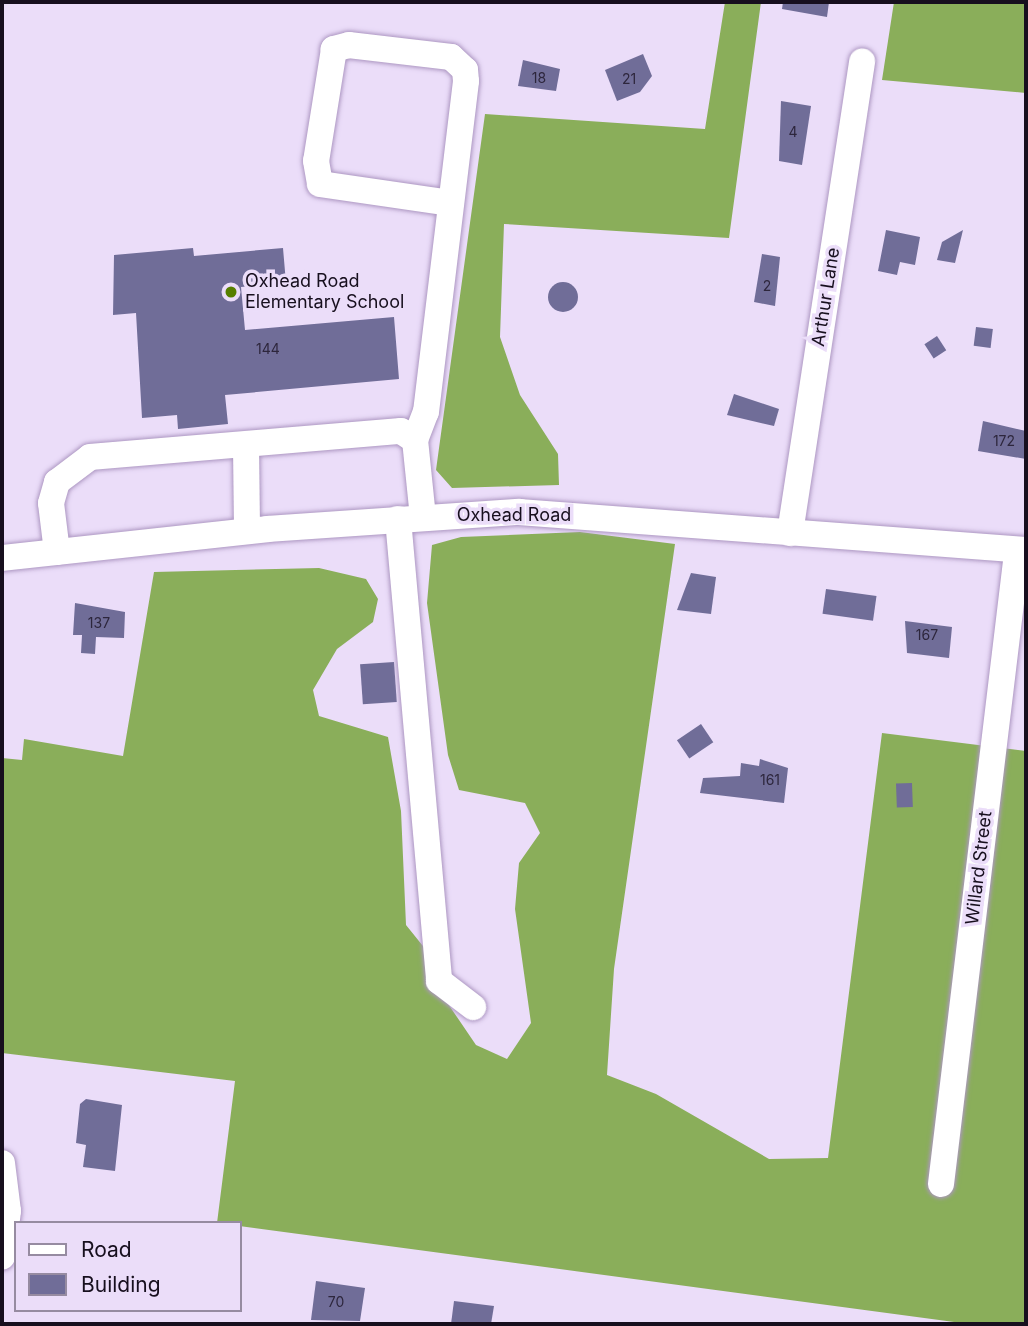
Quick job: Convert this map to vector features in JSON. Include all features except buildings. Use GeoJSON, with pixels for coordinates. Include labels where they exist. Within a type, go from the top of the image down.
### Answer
{"type":"FeatureCollection","features":[{"type":"Feature","properties":{"kind":"street"},"geometry":{"type":"LineString","coordinates":[[451,203],[320,184],[316,161],[334,49],[349,45],[451,57],[465,69],[451,203],[426,412],[415,440],[410,518],[439,981],[473,1007]]}},
{"type":"Feature","properties":{"kind":"street","name":"Arthur Lane"},"geometry":{"type":"LineString","coordinates":[[790,533],[862,61]]}},
{"type":"Feature","properties":{"kind":"street"},"geometry":{"type":"LineString","coordinates":[[57,552],[51,503],[57,482],[90,457],[401,431],[415,440]]}},
{"type":"Feature","properties":{"kind":"street"},"geometry":{"type":"LineString","coordinates":[[246,446],[247,531]]}},
{"type":"Feature","properties":{"kind":"street","name":"Oxhead Road"},"geometry":{"type":"LineString","coordinates":[[2,558],[247,531],[410,518],[588,514],[1023,552]]}},
{"type":"Feature","properties":{"kind":"street","name":"Willard Street"},"geometry":{"type":"LineString","coordinates":[[942,1184],[1023,552]]}},
{"type":"Feature","properties":{"kind":"street"},"geometry":{"type":"LineString","coordinates":[[2,1164],[8,1212],[2,1257]]}},
{"type":"Feature","properties":{"kind":"green space"},"geometry":{"type":"Polygon","coordinates":[[[725,2],[761,2],[729,238],[504,224],[500,337],[520,395],[558,454],[559,485],[452,488],[436,470],[485,114],[705,129],[725,2]]]}},
{"type":"Feature","properties":{"kind":"green space"},"geometry":{"type":"Polygon","coordinates":[[[894,2],[1026,2],[1026,93],[882,80],[894,2]]]}},
{"type":"Feature","properties":{"kind":"green space"},"geometry":{"type":"Polygon","coordinates":[[[580,532],[675,544],[614,969],[607,1075],[656,1094],[769,1159],[828,1158],[882,733],[1026,751],[1026,1324],[969,1324],[242,1226],[242,1221],[217,1221],[235,1081],[2,1053],[2,758],[22,760],[24,739],[123,756],[154,572],[319,568],[366,579],[378,599],[373,622],[337,649],[313,690],[319,716],[388,737],[401,811],[406,925],[431,956],[440,992],[476,1045],[507,1059],[531,1023],[515,909],[519,863],[540,833],[525,803],[459,790],[448,755],[427,603],[432,545],[461,537],[580,532]]]}},
{"type":"Feature","properties":{"kind":"place","name":"Oxhead Road Elementary School"},"geometry":{"type":"Point","coordinates":[231,292]}}]}
